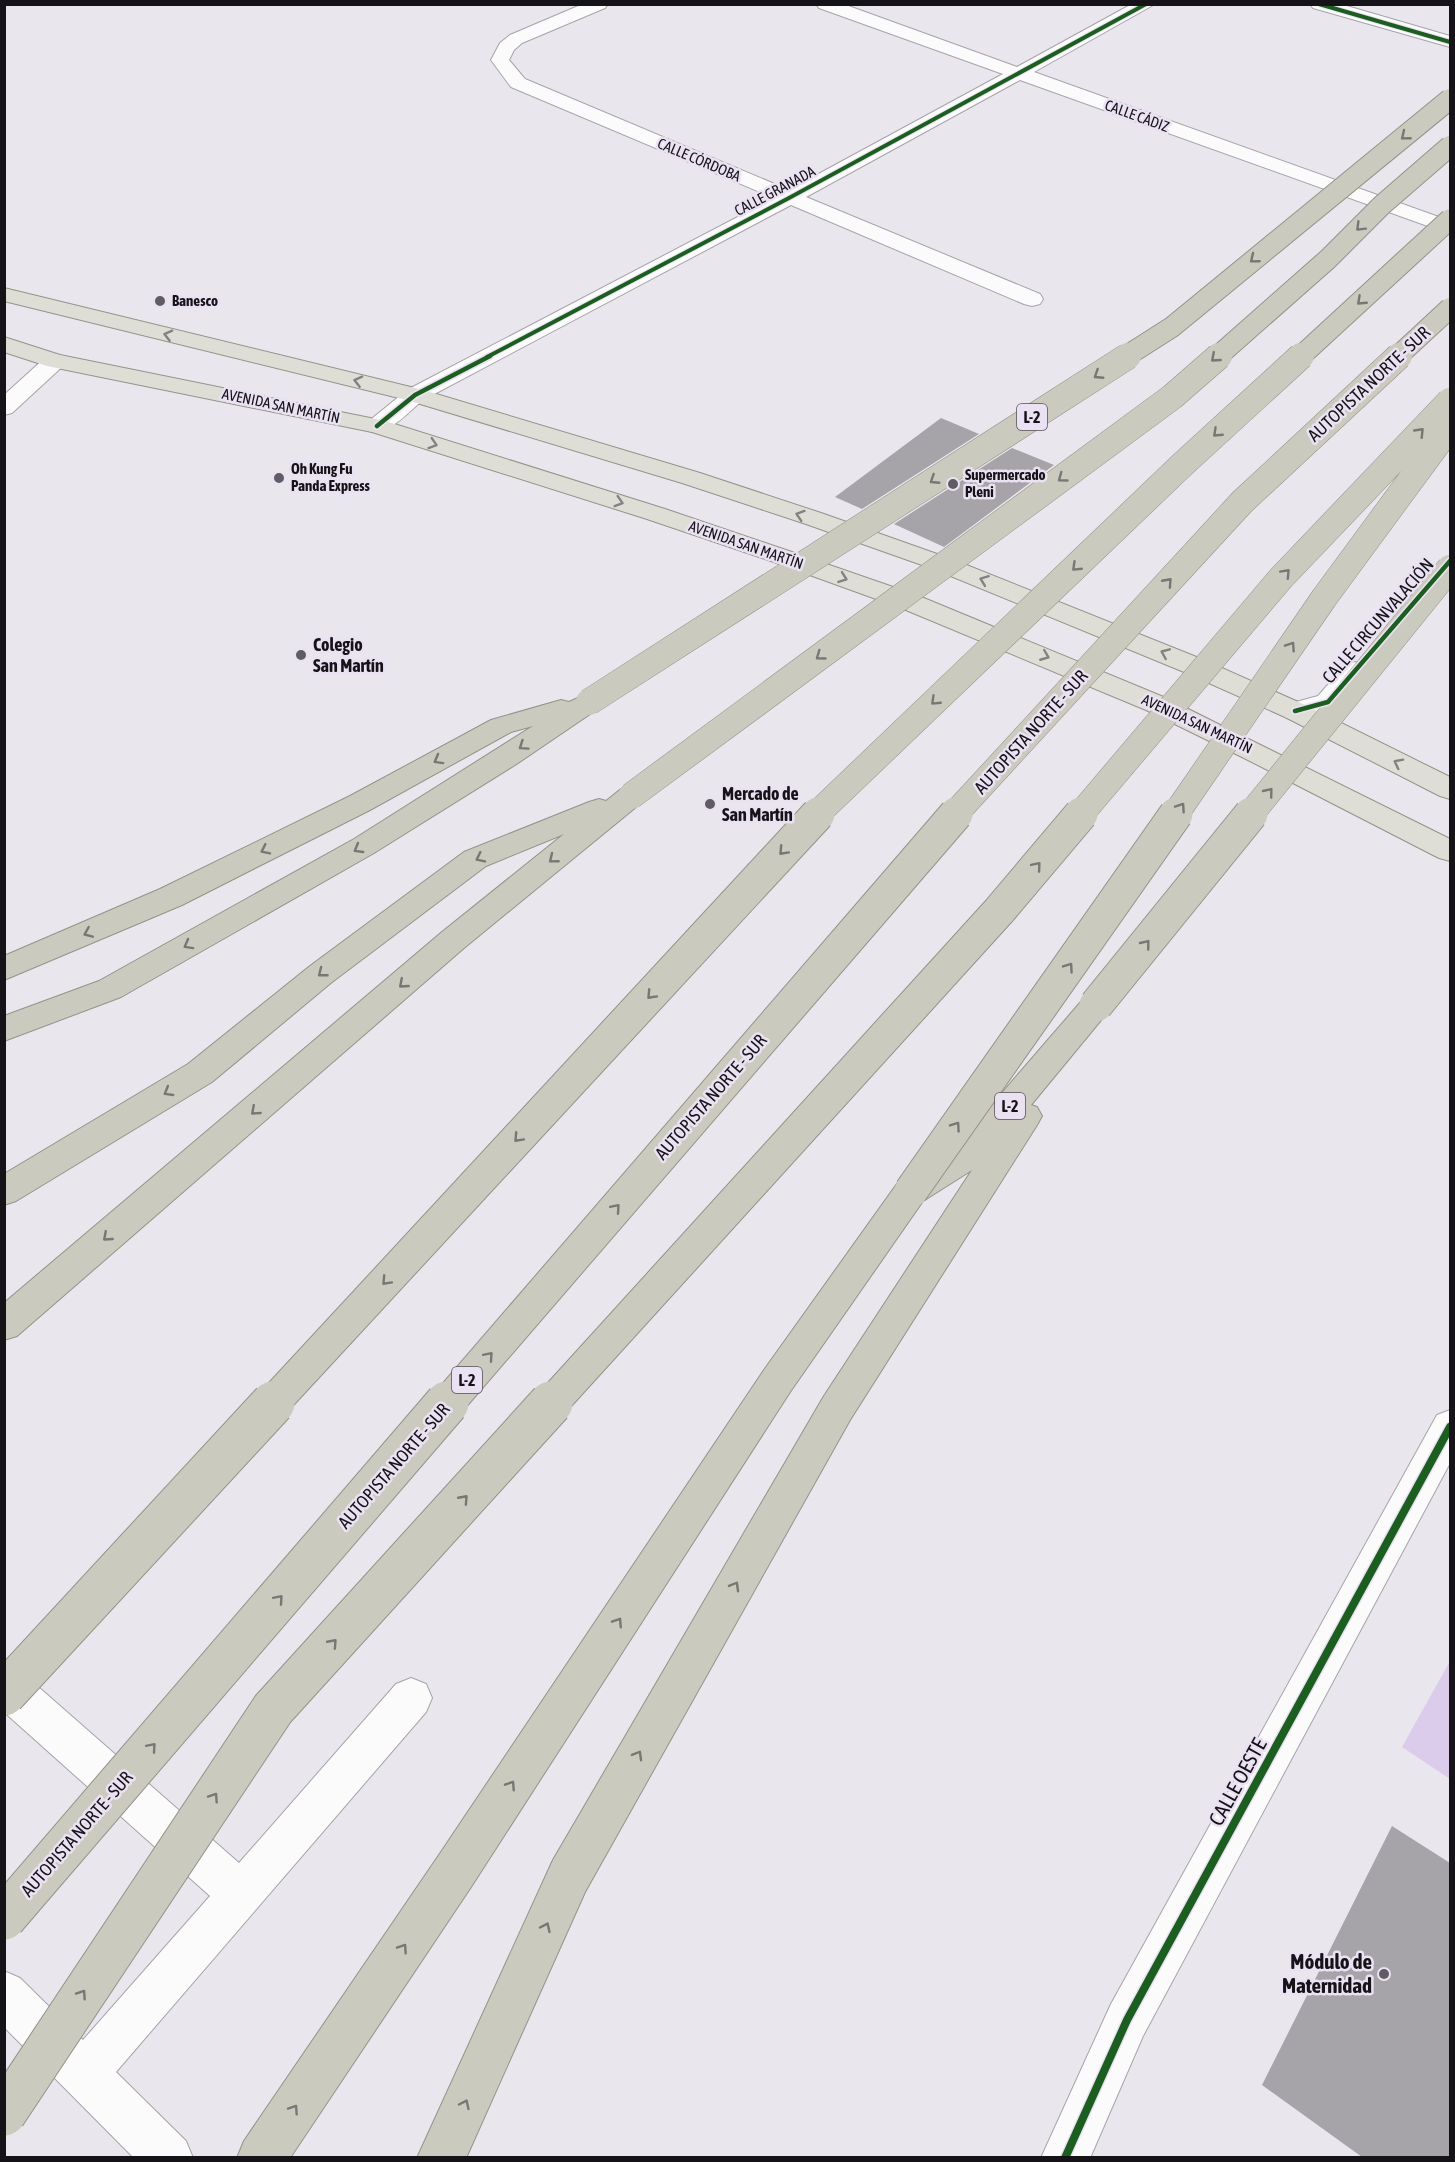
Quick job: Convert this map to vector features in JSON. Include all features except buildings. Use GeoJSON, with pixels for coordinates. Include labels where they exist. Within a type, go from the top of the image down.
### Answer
{"type":"FeatureCollection","features":[{"type":"Feature","properties":{"kind":"highway","name":"L-2"},"geometry":{"type":"LineString","coordinates":[[589,702],[1172,327],[1450,99]]}},
{"type":"Feature","properties":{"kind":"highway"},"geometry":{"type":"LineString","coordinates":[[4,1325],[453,940],[631,796],[1172,397],[1328,259],[1382,205],[1450,147]]}},
{"type":"Feature","properties":{"kind":"highway"},"geometry":{"type":"LineString","coordinates":[[4,1694],[823,808],[1183,464],[1450,219]]}},
{"type":"Feature","properties":{"kind":"highway","name":"AUTOPISTA NORTE - SUR"},"geometry":{"type":"LineString","coordinates":[[4,1918],[930,842],[1242,502],[1450,308]]}},
{"type":"Feature","properties":{"kind":"highway"},"geometry":{"type":"LineString","coordinates":[[4,2114],[273,1709],[999,910],[1281,578],[1450,400]]}},
{"type":"Feature","properties":{"kind":"highway","name":"L-2"},"geometry":{"type":"LineString","coordinates":[[910,1191],[1151,851],[1324,598],[1450,425]]}},
{"type":"Feature","properties":{"kind":"highway","name":"L-2"},"geometry":{"type":"LineString","coordinates":[[910,1191],[970,1154],[1096,1005],[1450,568]]}},
{"type":"Feature","properties":{"kind":"highway"},"geometry":{"type":"LineString","coordinates":[[4,969],[182,892],[360,803],[501,726],[589,702]]}},
{"type":"Feature","properties":{"kind":"highway"},"geometry":{"type":"LineString","coordinates":[[4,1029],[110,989],[364,846],[505,758],[589,702]]}},
{"type":"Feature","properties":{"kind":"highway"},"geometry":{"type":"LineString","coordinates":[[4,1191],[200,1073],[321,974],[475,859],[631,796]]}},
{"type":"Feature","properties":{"kind":"highway"},"geometry":{"type":"LineString","coordinates":[[441,2157],[569,1876],[837,1408],[1096,1005]]}},
{"type":"Feature","properties":{"kind":"highway"},"geometry":{"type":"LineString","coordinates":[[261,2157],[455,1871],[777,1381],[910,1191]]}},
{"type":"Feature","properties":{"kind":"main road"},"geometry":{"type":"LineString","coordinates":[[4,294],[415,395],[691,478],[945,565],[1093,623],[1295,711],[1450,789]]}},
{"type":"Feature","properties":{"kind":"main road","name":"AVENIDA SAN MARTÍN"},"geometry":{"type":"LineString","coordinates":[[4,344],[55,362],[377,426],[666,517],[910,602],[1156,704],[1450,851]]}},
{"type":"Feature","properties":{"kind":"street","name":"CALLE CÓRDOBA"},"geometry":{"type":"LineString","coordinates":[[599,4],[516,39],[506,47],[500,60],[518,83],[1032,299]]}},
{"type":"Feature","properties":{"kind":"street","name":"CALLE CÁDIZ"},"geometry":{"type":"LineString","coordinates":[[825,4],[1450,228]]}},
{"type":"Feature","properties":{"kind":"street","name":"CALLE GRANADA"},"geometry":{"type":"LineString","coordinates":[[377,426],[415,395],[789,198],[1146,4]]}},
{"type":"Feature","properties":{"kind":"street"},"geometry":{"type":"LineString","coordinates":[[1319,4],[1450,42]]}},
{"type":"Feature","properties":{"kind":"street"},"geometry":{"type":"LineString","coordinates":[[4,408],[55,362]]}},
{"type":"Feature","properties":{"kind":"street","name":"CALLE CIRCUNVALACIÓN"},"geometry":{"type":"LineString","coordinates":[[1295,711],[1328,702],[1450,561]]}},
{"type":"Feature","properties":{"kind":"street","name":"CALLE OESTE"},"geometry":{"type":"LineString","coordinates":[[1065,2157],[1127,2020],[1450,1427]]}},
{"type":"Feature","properties":{"kind":"street"},"geometry":{"type":"LineString","coordinates":[[4,1684],[241,1894]]}},
{"type":"Feature","properties":{"kind":"street"},"geometry":{"type":"LineString","coordinates":[[85,2073],[411,1698]]}},
{"type":"Feature","properties":{"kind":"street"},"geometry":{"type":"LineString","coordinates":[[4,1994],[169,2157]]}},
{"type":"Feature","properties":{"kind":"shaded area"},"geometry":{"type":"Polygon","coordinates":[[[1450,1661],[1450,1779],[1402,1747],[1450,1661]]]}},
{"type":"Feature","properties":{"kind":"cycle path"},"geometry":{"type":"LineString","coordinates":[[377,426],[415,395],[789,198],[1146,4]]}},
{"type":"Feature","properties":{"kind":"cycle path"},"geometry":{"type":"LineString","coordinates":[[1319,4],[1450,42]]}},
{"type":"Feature","properties":{"kind":"cycle path"},"geometry":{"type":"LineString","coordinates":[[1295,711],[1328,702],[1450,561]]}},
{"type":"Feature","properties":{"kind":"cycle path"},"geometry":{"type":"LineString","coordinates":[[1065,2158],[1127,2020],[1450,1427]]}},
{"type":"Feature","properties":{"kind":"place","name":"Banesco"},"geometry":{"type":"Point","coordinates":[160,301]}},
{"type":"Feature","properties":{"kind":"place","name":"Oh Kung Fu Panda Express"},"geometry":{"type":"Point","coordinates":[279,478]}},
{"type":"Feature","properties":{"kind":"place","name":"Supermercado Pleni"},"geometry":{"type":"Point","coordinates":[953,484]}},
{"type":"Feature","properties":{"kind":"place","name":"Colegio San Martín"},"geometry":{"type":"Point","coordinates":[301,655]}},
{"type":"Feature","properties":{"kind":"place","name":"Mercado de San Martín"},"geometry":{"type":"Point","coordinates":[710,804]}},
{"type":"Feature","properties":{"kind":"place","name":"Módulo de Maternidad"},"geometry":{"type":"Point","coordinates":[1384,1974]}}]}
